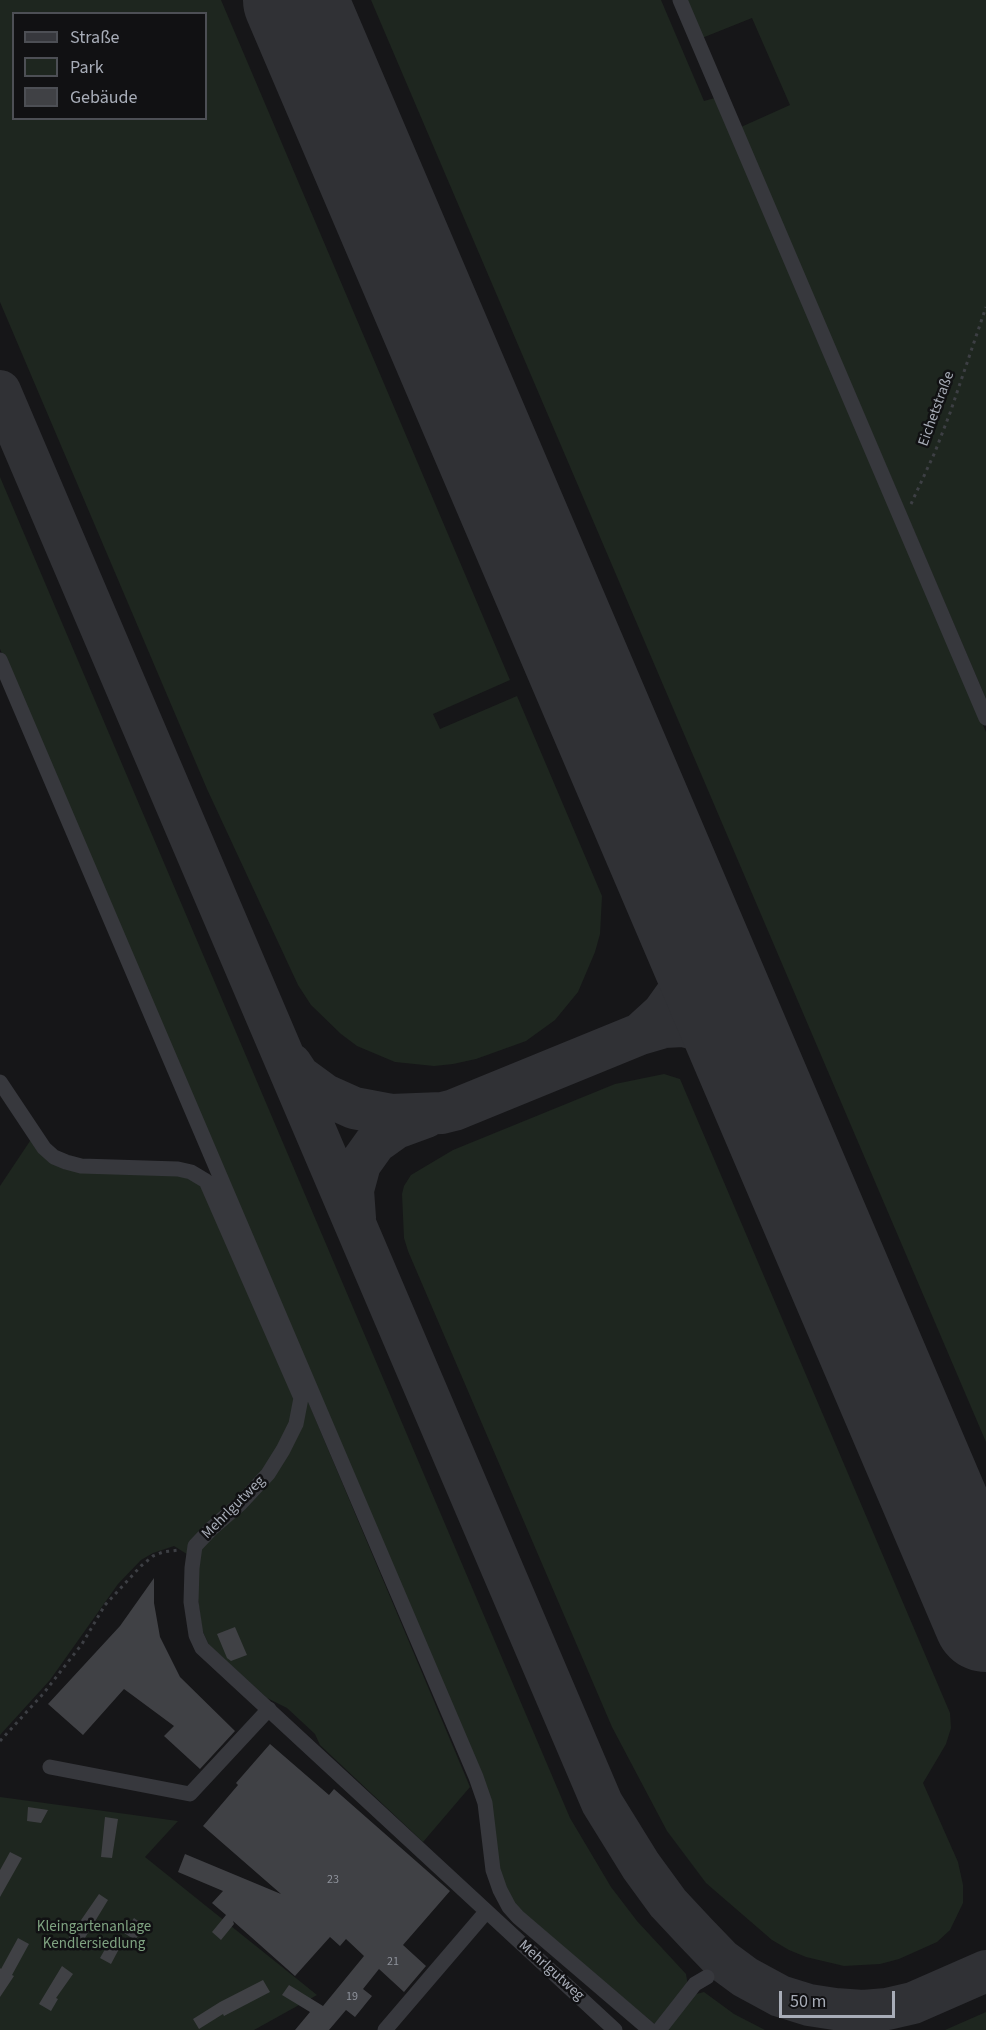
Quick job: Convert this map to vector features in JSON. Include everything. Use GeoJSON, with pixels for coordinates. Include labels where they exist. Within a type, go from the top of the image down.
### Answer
{"type":"FeatureCollection","features":[{"type":"Feature","properties":{"kind":"street"},"geometry":{"type":"LineString","coordinates":[[680,0],[903,518],[986,718]]}},
{"type":"Feature","properties":{"kind":"street"},"geometry":{"type":"LineString","coordinates":[[0,660],[306,1394]]}},
{"type":"Feature","properties":{"kind":"street"},"geometry":{"type":"LineString","coordinates":[[0,1082],[44,1148],[54,1157],[81,1166],[178,1169],[191,1172],[206,1181],[306,1394],[476,1777],[485,1803],[494,1870],[509,1907],[650,2030]]}},
{"type":"Feature","properties":{"kind":"street","name":"Mehrlgutweg"},"geometry":{"type":"LineString","coordinates":[[306,1394],[296,1424],[268,1474],[195,1546],[191,1602],[196,1635],[202,1648],[615,2030]]}},
{"type":"Feature","properties":{"kind":"street"},"geometry":{"type":"LineString","coordinates":[[50,1767],[190,1794],[269,1709]]}},
{"type":"Feature","properties":{"kind":"street"},"geometry":{"type":"LineString","coordinates":[[385,2030],[486,1912]]}},
{"type":"Feature","properties":{"kind":"street"},"geometry":{"type":"LineString","coordinates":[[659,2030],[695,1984],[707,1977]]}},
{"type":"Feature","properties":{"kind":"path","name":"Eichetstraße"},"geometry":{"type":"LineString","coordinates":[[903,518],[935,452],[986,307]]}},
{"type":"Feature","properties":{"kind":"path"},"geometry":{"type":"LineString","coordinates":[[0,1741],[43,1694],[82,1644],[105,1605],[141,1566],[163,1552],[195,1546]]}},
{"type":"Feature","properties":{"kind":"green space"},"geometry":{"type":"Polygon","coordinates":[[[0,0],[221,0],[510,680],[433,714],[440,729],[517,696],[602,896],[600,934],[578,992],[555,1020],[526,1041],[476,1059],[434,1066],[395,1062],[357,1046],[311,1005],[298,985],[207,789],[0,302],[0,0]]]}},
{"type":"Feature","properties":{"kind":"green space"},"geometry":{"type":"Polygon","coordinates":[[[371,0],[661,0],[704,101],[715,98],[893,513],[986,732],[986,1442],[371,0]]]}},
{"type":"Feature","properties":{"kind":"green space"},"geometry":{"type":"Polygon","coordinates":[[[686,0],[986,0],[986,699],[741,127],[790,105],[752,18],[702,38],[686,0]]]}},
{"type":"Feature","properties":{"kind":"green space"},"geometry":{"type":"Polygon","coordinates":[[[0,477],[570,1818],[611,1887],[637,1921],[686,1974],[688,1986],[656,2025],[519,1912],[502,1882],[477,1769],[0,649],[0,477]]]}},
{"type":"Feature","properties":{"kind":"green space"},"geometry":{"type":"Polygon","coordinates":[[[664,1074],[680,1079],[950,1713],[951,1728],[946,1744],[923,1783],[958,1862],[963,1885],[963,1903],[950,1930],[937,1942],[899,1959],[880,1964],[844,1966],[806,1957],[772,1940],[706,1883],[667,1831],[612,1727],[404,1238],[402,1194],[411,1175],[453,1150],[615,1084],[664,1074]]]}},
{"type":"Feature","properties":{"kind":"green space"},"geometry":{"type":"Polygon","coordinates":[[[32,1138],[43,1153],[166,1171],[204,1184],[307,1399],[470,1787],[423,1842],[320,1745],[315,1734],[287,1708],[267,1698],[209,1645],[202,1630],[197,1591],[198,1561],[174,1546],[141,1560],[118,1584],[50,1680],[0,1735],[0,1186],[32,1138]]]}},
{"type":"Feature","properties":{"kind":"green space","name":"Kleingartenanlage Kendlersiedlung"},"geometry":{"type":"Polygon","coordinates":[[[0,1797],[178,1821],[145,1857],[317,1995],[254,2030],[0,2030],[0,1797]]]}},
{"type":"Feature","properties":{"kind":"green space"},"geometry":{"type":"Polygon","coordinates":[[[704,1992],[734,2014],[765,2030],[665,2030],[693,1995],[704,1992]]]}},
{"type":"Feature","properties":{"kind":"green space"},"geometry":{"type":"Polygon","coordinates":[[[986,2012],[986,2030],[945,2030],[986,2012]]]}},
{"type":"Feature","properties":{"kind":"building"},"geometry":{"type":"Polygon","coordinates":[[[154,1578],[154,1603],[160,1637],[180,1677],[235,1731],[200,1769],[164,1736],[174,1726],[124,1689],[83,1735],[48,1704],[120,1626],[154,1578]]]}},
{"type":"Feature","properties":{"kind":"building"},"geometry":{"type":"Polygon","coordinates":[[[235,1627],[247,1655],[231,1661],[227,1658],[217,1634],[235,1627]]]}},
{"type":"Feature","properties":{"kind":"building"},"geometry":{"type":"Polygon","coordinates":[[[270,1744],[329,1795],[334,1789],[450,1891],[403,1945],[426,1966],[404,1992],[379,1969],[363,1989],[372,1996],[355,2017],[346,2010],[329,2030],[295,2030],[310,2012],[282,1995],[289,1985],[323,2006],[364,1956],[346,1939],[340,1946],[330,1937],[295,1976],[233,1921],[234,1924],[221,1940],[212,1932],[226,1915],[212,1903],[223,1891],[178,1872],[185,1854],[281,1894],[203,1826],[270,1744]]]}},
{"type":"Feature","properties":{"kind":"building"},"geometry":{"type":"Polygon","coordinates":[[[28,1807],[48,1810],[41,1823],[27,1821],[28,1807]]]}},
{"type":"Feature","properties":{"kind":"building"},"geometry":{"type":"Polygon","coordinates":[[[105,1817],[118,1819],[112,1858],[101,1857],[105,1817]]]}},
{"type":"Feature","properties":{"kind":"building"},"geometry":{"type":"Polygon","coordinates":[[[10,1852],[22,1858],[0,1897],[0,1870],[10,1852]]]}},
{"type":"Feature","properties":{"kind":"building"},"geometry":{"type":"Polygon","coordinates":[[[99,1894],[108,1900],[80,1946],[68,1939],[99,1894]]]}},
{"type":"Feature","properties":{"kind":"building"},"geometry":{"type":"Polygon","coordinates":[[[134,1918],[145,1926],[135,1940],[124,1933],[134,1918]]]}},
{"type":"Feature","properties":{"kind":"building"},"geometry":{"type":"Polygon","coordinates":[[[18,1938],[29,1944],[12,1975],[14,1976],[0,1997],[0,1968],[18,1938]]]}},
{"type":"Feature","properties":{"kind":"building"},"geometry":{"type":"Polygon","coordinates":[[[108,1944],[119,1949],[111,1964],[100,1958],[108,1944]]]}},
{"type":"Feature","properties":{"kind":"building"},"geometry":{"type":"Polygon","coordinates":[[[62,1966],[73,1974],[56,1998],[58,1999],[51,2011],[39,2004],[62,1966]]]}},
{"type":"Feature","properties":{"kind":"building"},"geometry":{"type":"Polygon","coordinates":[[[263,1980],[270,1992],[224,2016],[223,2014],[199,2029],[193,2019],[263,1980]]]}},
{"type":"Feature","properties":{"kind":"taxiway"},"geometry":{"type":"LineString","coordinates":[[0,391],[602,1803],[641,1866],[668,1903],[722,1960],[745,1977],[780,1996],[809,2005],[863,2011],[887,2009],[913,2003],[986,1971]]}},
{"type":"Feature","properties":{"kind":"taxiway"},"geometry":{"type":"LineString","coordinates":[[640,1034],[663,1013],[678,992],[689,969],[692,942],[686,914]]}},
{"type":"Feature","properties":{"kind":"taxiway"},"geometry":{"type":"LineString","coordinates":[[291,1064],[299,1076],[325,1095],[354,1108],[391,1115],[442,1113],[454,1110],[640,1034],[664,1027],[683,1026],[709,1032],[746,1055]]}},
{"type":"Feature","properties":{"kind":"taxiway"},"geometry":{"type":"LineString","coordinates":[[355,1218],[353,1190],[360,1164],[375,1143],[396,1128],[426,1117]]}},
{"type":"Feature","properties":{"kind":"runway"},"geometry":{"type":"LineString","coordinates":[[295,0],[986,1620]]}}]}
